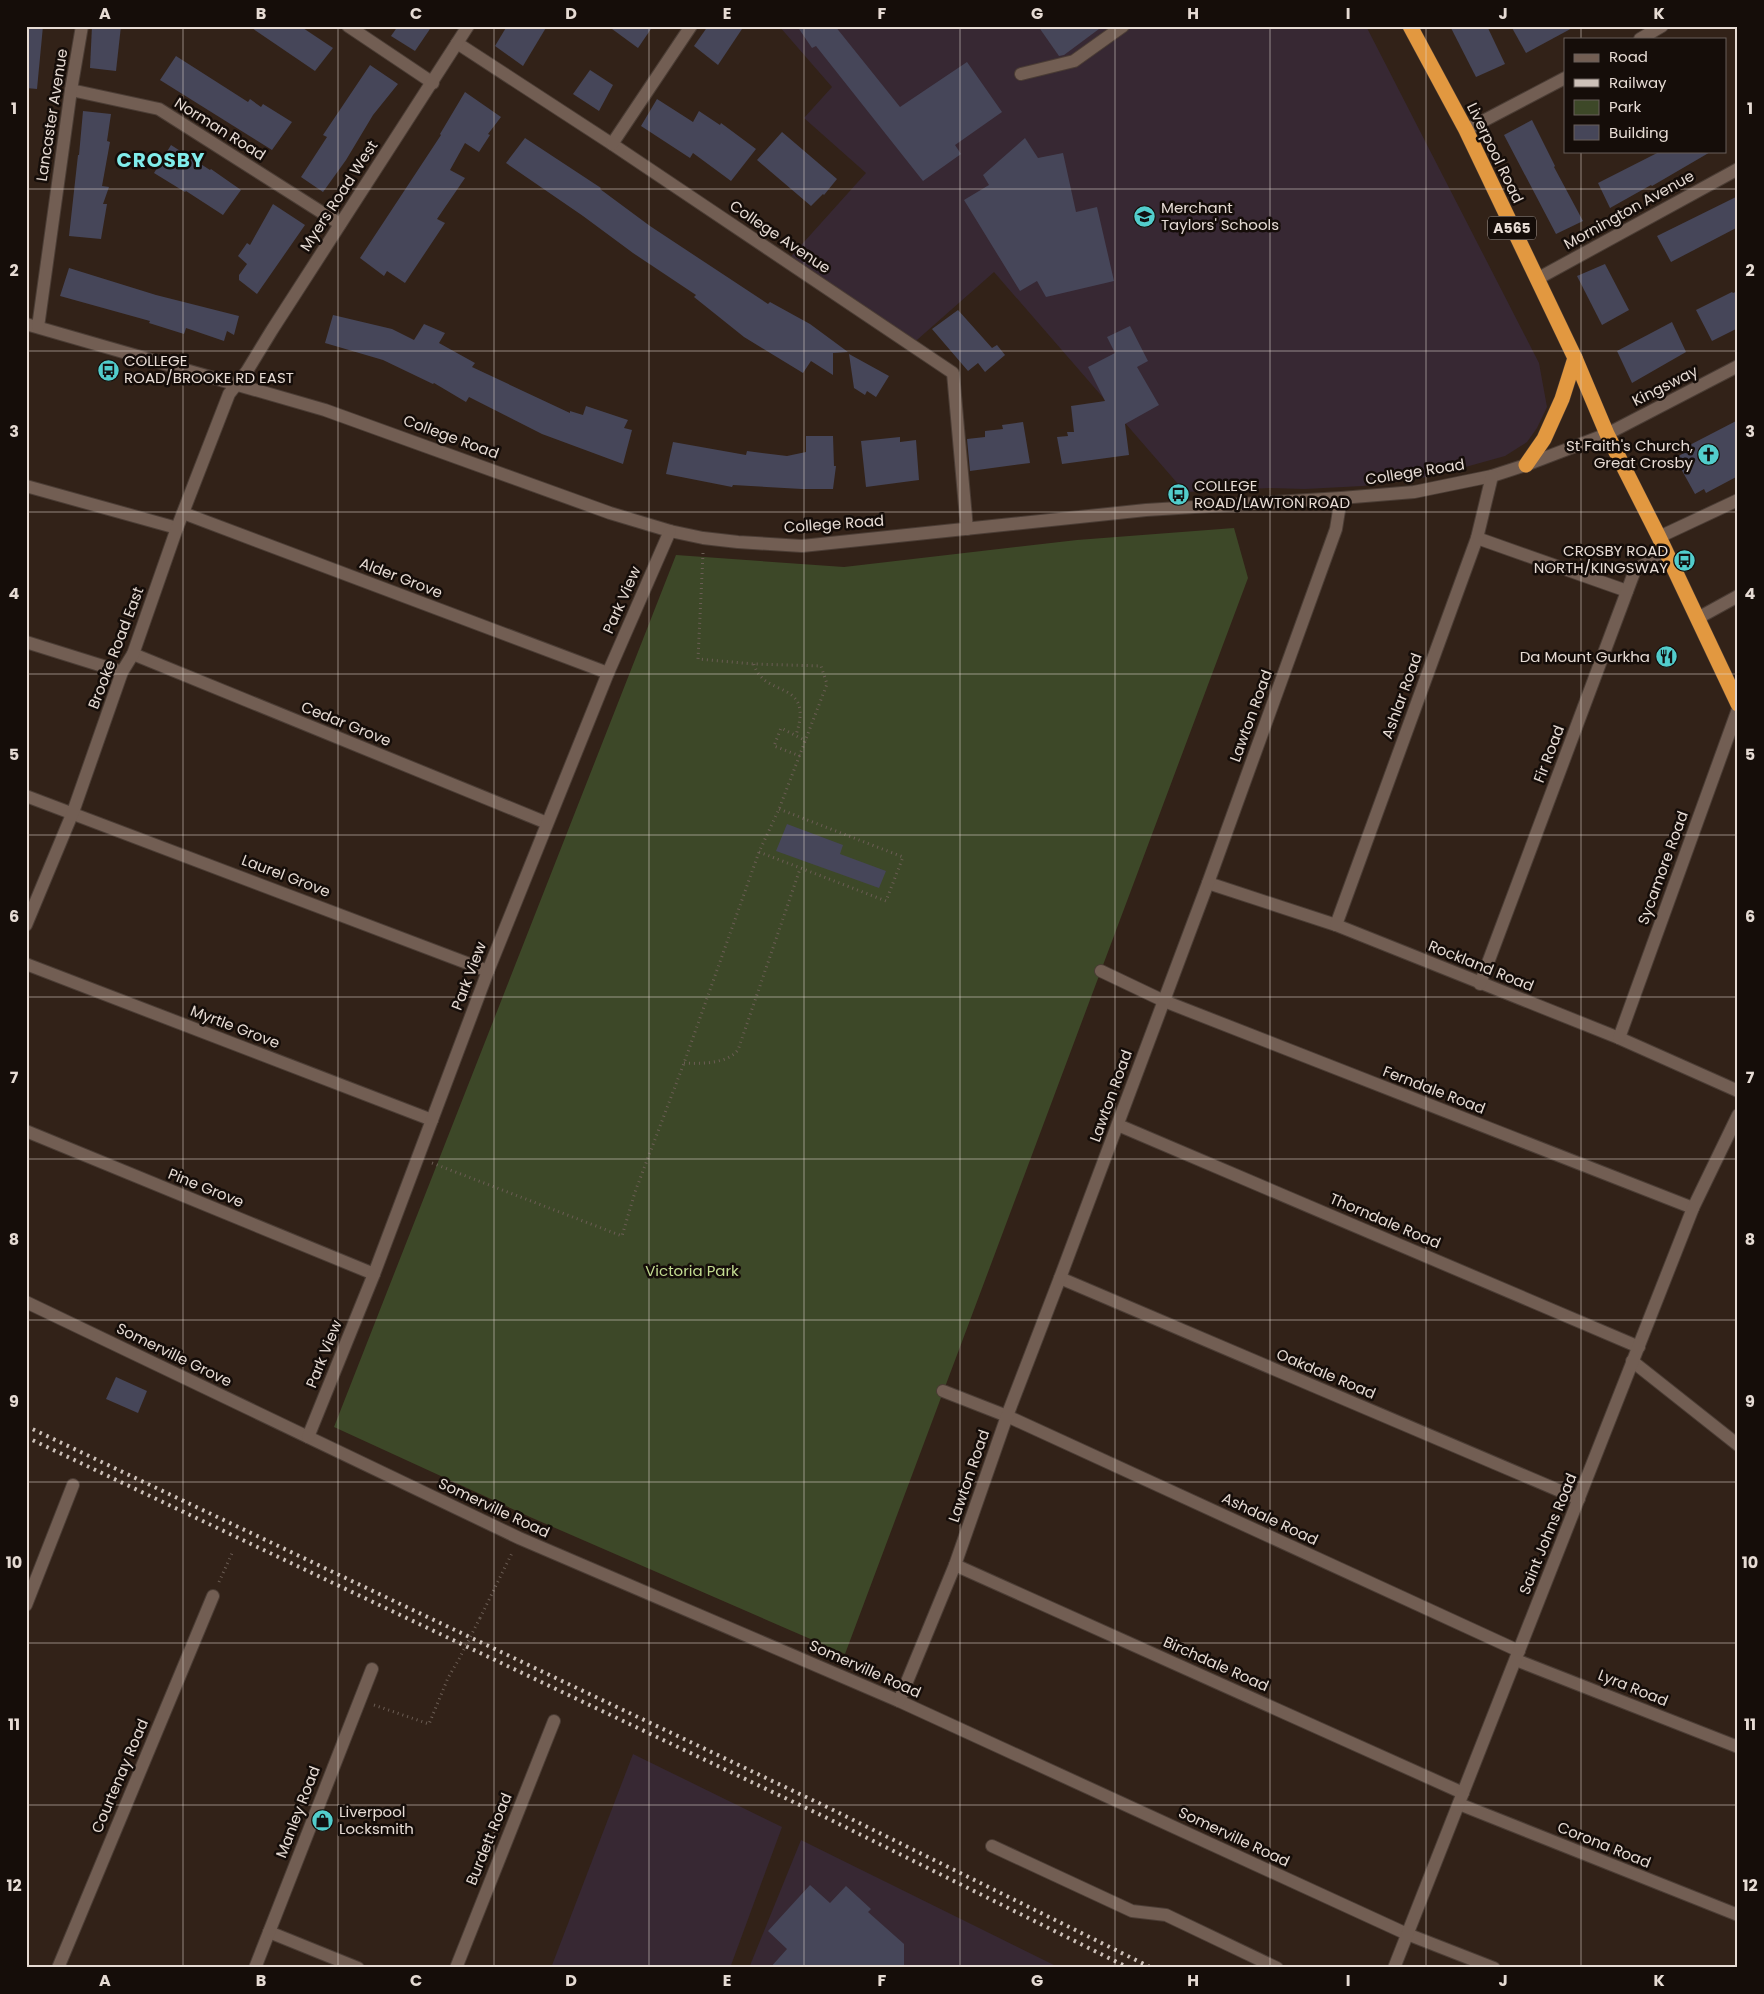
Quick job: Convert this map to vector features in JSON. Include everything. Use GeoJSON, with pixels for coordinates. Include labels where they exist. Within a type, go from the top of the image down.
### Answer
{"type":"FeatureCollection","features":[{"type":"Feature","properties":{"kind":"highway","name":"Liverpool Road"},"geometry":{"type":"LineString","coordinates":[[1410,26],[1466,130],[1575,358],[1607,434]]}},
{"type":"Feature","properties":{"kind":"highway"},"geometry":{"type":"LineString","coordinates":[[1526,465],[1544,439],[1562,400],[1575,358]]}},
{"type":"Feature","properties":{"kind":"highway","name":"A565"},"geometry":{"type":"LineString","coordinates":[[1607,434],[1660,537],[1738,704]]}},
{"type":"Feature","properties":{"kind":"street","name":"Lancaster Avenue"},"geometry":{"type":"LineString","coordinates":[[32,326],[82,26]]}},
{"type":"Feature","properties":{"kind":"street"},"geometry":{"type":"LineString","coordinates":[[348,26],[433,82]]}},
{"type":"Feature","properties":{"kind":"street","name":"Myers Road West"},"geometry":{"type":"LineString","coordinates":[[237,384],[468,26]]}},
{"type":"Feature","properties":{"kind":"street"},"geometry":{"type":"LineString","coordinates":[[612,144],[691,26]]}},
{"type":"Feature","properties":{"kind":"street"},"geometry":{"type":"LineString","coordinates":[[1020,74],[1074,60],[1123,26]]}},
{"type":"Feature","properties":{"kind":"street"},"geometry":{"type":"LineString","coordinates":[[1642,38],[1662,26]]}},
{"type":"Feature","properties":{"kind":"street","name":"College Avenue"},"geometry":{"type":"LineString","coordinates":[[457,43],[612,144],[953,374],[967,529]]}},
{"type":"Feature","properties":{"kind":"street"},"geometry":{"type":"LineString","coordinates":[[1466,130],[1564,79]]}},
{"type":"Feature","properties":{"kind":"street","name":"Norman Road"},"geometry":{"type":"LineString","coordinates":[[71,90],[159,109],[340,224]]}},
{"type":"Feature","properties":{"kind":"street","name":"Mornington Avenue"},"geometry":{"type":"LineString","coordinates":[[1537,279],[1738,169]]}},
{"type":"Feature","properties":{"kind":"street","name":"College Road"},"geometry":{"type":"LineString","coordinates":[[32,326],[335,413],[610,513],[703,538],[738,542],[802,546],[1146,510],[1414,492],[1492,476],[1607,434]]}},
{"type":"Feature","properties":{"kind":"street","name":"Kingsway"},"geometry":{"type":"LineString","coordinates":[[1607,434],[1738,366]]}},
{"type":"Feature","properties":{"kind":"street","name":"Brooke Road East"},"geometry":{"type":"LineString","coordinates":[[26,925],[73,812],[122,672],[133,654],[177,528],[229,394],[237,384]]}},
{"type":"Feature","properties":{"kind":"street","name":"Ashlar Road"},"geometry":{"type":"LineString","coordinates":[[1336,925],[1477,538],[1492,476]]}},
{"type":"Feature","properties":{"kind":"street"},"geometry":{"type":"LineString","coordinates":[[26,486],[177,528]]}},
{"type":"Feature","properties":{"kind":"street","name":"Lawton Road"},"geometry":{"type":"LineString","coordinates":[[899,1702],[955,1564],[1007,1416],[1208,883],[1336,529],[1341,498]]}},
{"type":"Feature","properties":{"kind":"street"},"geometry":{"type":"LineString","coordinates":[[1660,537],[1738,500]]}},
{"type":"Feature","properties":{"kind":"street","name":"Alder Grove"},"geometry":{"type":"LineString","coordinates":[[183,514],[608,673]]}},
{"type":"Feature","properties":{"kind":"street","name":"Park View"},"geometry":{"type":"LineString","coordinates":[[308,1437],[374,1274],[488,971],[547,823],[608,673],[670,530]]}},
{"type":"Feature","properties":{"kind":"street"},"geometry":{"type":"LineString","coordinates":[[1477,538],[1627,591]]}},
{"type":"Feature","properties":{"kind":"street","name":"Fir Road"},"geometry":{"type":"LineString","coordinates":[[1480,984],[1635,570],[1666,551]]}},
{"type":"Feature","properties":{"kind":"street"},"geometry":{"type":"LineString","coordinates":[[1698,618],[1738,596]]}},
{"type":"Feature","properties":{"kind":"street"},"geometry":{"type":"LineString","coordinates":[[26,642],[122,672]]}},
{"type":"Feature","properties":{"kind":"street","name":"Cedar Grove"},"geometry":{"type":"LineString","coordinates":[[133,654],[547,823]]}},
{"type":"Feature","properties":{"kind":"street","name":"Sycamore Road"},"geometry":{"type":"LineString","coordinates":[[1619,1038],[1738,708]]}},
{"type":"Feature","properties":{"kind":"street","name":"Laurel Grove"},"geometry":{"type":"LineString","coordinates":[[26,796],[73,812],[488,971]]}},
{"type":"Feature","properties":{"kind":"street","name":"Rockland Road"},"geometry":{"type":"LineString","coordinates":[[1208,883],[1336,925],[1619,1038],[1738,1091]]}},
{"type":"Feature","properties":{"kind":"street","name":"Myrtle Grove"},"geometry":{"type":"LineString","coordinates":[[26,964],[432,1120]]}},
{"type":"Feature","properties":{"kind":"street","name":"Ferndale Road"},"geometry":{"type":"LineString","coordinates":[[1101,971],[1164,1001],[1693,1208]]}},
{"type":"Feature","properties":{"kind":"street","name":"Saint Johns Road"},"geometry":{"type":"LineString","coordinates":[[1394,1968],[1693,1208],[1738,1115]]}},
{"type":"Feature","properties":{"kind":"street","name":"Thorndale Road"},"geometry":{"type":"LineString","coordinates":[[1118,1124],[1639,1347]]}},
{"type":"Feature","properties":{"kind":"street","name":"Pine Grove"},"geometry":{"type":"LineString","coordinates":[[26,1132],[374,1274]]}},
{"type":"Feature","properties":{"kind":"street","name":"Oakdale Road"},"geometry":{"type":"LineString","coordinates":[[1060,1278],[1579,1499]]}},
{"type":"Feature","properties":{"kind":"street","name":"Somerville Grove"},"geometry":{"type":"LineString","coordinates":[[26,1302],[308,1437]]}},
{"type":"Feature","properties":{"kind":"street"},"geometry":{"type":"LineString","coordinates":[[1632,1361],[1738,1446]]}},
{"type":"Feature","properties":{"kind":"street","name":"Ashdale Road"},"geometry":{"type":"LineString","coordinates":[[942,1391],[1007,1416],[1517,1655]]}},
{"type":"Feature","properties":{"kind":"street","name":"Somerville Road"},"geometry":{"type":"LineString","coordinates":[[308,1437],[519,1538],[899,1702],[1407,1934],[1494,1968]]}},
{"type":"Feature","properties":{"kind":"street"},"geometry":{"type":"LineString","coordinates":[[26,1605],[73,1485]]}},
{"type":"Feature","properties":{"kind":"street","name":"Birchdale Road"},"geometry":{"type":"LineString","coordinates":[[955,1564],[1461,1799]]}},
{"type":"Feature","properties":{"kind":"street","name":"Courtenay Road"},"geometry":{"type":"LineString","coordinates":[[58,1968],[213,1596]]}},
{"type":"Feature","properties":{"kind":"street","name":"Lyra Road"},"geometry":{"type":"LineString","coordinates":[[1517,1655],[1738,1747]]}},
{"type":"Feature","properties":{"kind":"street","name":"Manley Road"},"geometry":{"type":"LineString","coordinates":[[255,1968],[372,1669]]}},
{"type":"Feature","properties":{"kind":"street","name":"Burdett Road"},"geometry":{"type":"LineString","coordinates":[[456,1968],[554,1721]]}},
{"type":"Feature","properties":{"kind":"street","name":"Corona Road"},"geometry":{"type":"LineString","coordinates":[[1461,1799],[1738,1915]]}},
{"type":"Feature","properties":{"kind":"street"},"geometry":{"type":"LineString","coordinates":[[992,1846],[1132,1911],[1166,1915],[1277,1968]]}},
{"type":"Feature","properties":{"kind":"street"},"geometry":{"type":"LineString","coordinates":[[269,1932],[358,1968]]}},
{"type":"Feature","properties":{"kind":"path"},"geometry":{"type":"LineString","coordinates":[[418,1157],[622,1236],[635,1192],[684,1063],[759,852],[800,756],[827,684],[821,666],[754,664],[698,659],[703,538]]}},
{"type":"Feature","properties":{"kind":"path"},"geometry":{"type":"LineString","coordinates":[[754,664],[756,671],[765,681],[793,695],[800,708],[800,720],[796,735]]}},
{"type":"Feature","properties":{"kind":"path"},"geometry":{"type":"LineString","coordinates":[[800,756],[774,746],[782,728],[806,741]]}},
{"type":"Feature","properties":{"kind":"path"},"geometry":{"type":"LineString","coordinates":[[759,852],[886,901],[903,857],[778,809]]}},
{"type":"Feature","properties":{"kind":"path"},"geometry":{"type":"LineString","coordinates":[[684,1063],[695,1064],[726,1059],[734,1055],[738,1050],[800,869]]}},
{"type":"Feature","properties":{"kind":"path"},"geometry":{"type":"LineString","coordinates":[[360,1700],[429,1724],[448,1678],[519,1538]]}},
{"type":"Feature","properties":{"kind":"path"},"geometry":{"type":"LineString","coordinates":[[213,1596],[233,1551]]}},
{"type":"Feature","properties":{"kind":"shaded area","name":"Merchant Taylors' Schools"},"geometry":{"type":"Polygon","coordinates":[[[779,26],[1366,26],[1539,363],[1547,407],[1537,428],[1527,442],[1505,456],[1416,479],[1363,486],[1185,492],[994,272],[909,347],[786,262],[866,173],[804,118],[832,87],[779,26]]]}},
{"type":"Feature","properties":{"kind":"shaded area"},"geometry":{"type":"Polygon","coordinates":[[[633,1754],[782,1827],[730,1968],[551,1968],[633,1754]]]}},
{"type":"Feature","properties":{"kind":"shaded area"},"geometry":{"type":"Polygon","coordinates":[[[801,1840],[1060,1968],[749,1968],[801,1840]]]}},
{"type":"Feature","properties":{"kind":"green space","name":"Victoria Park"},"geometry":{"type":"Polygon","coordinates":[[[1234,528],[1248,578],[845,1654],[530,1517],[334,1427],[676,555],[844,567],[1077,540],[1234,528]]]}},
{"type":"Feature","properties":{"kind":"building"},"geometry":{"type":"Polygon","coordinates":[[[26,26],[43,26],[37,89],[26,88],[26,26]]]}},
{"type":"Feature","properties":{"kind":"building"},"geometry":{"type":"Polygon","coordinates":[[[92,26],[121,26],[116,71],[90,68],[92,26]]]}},
{"type":"Feature","properties":{"kind":"building"},"geometry":{"type":"Polygon","coordinates":[[[249,26],[300,26],[333,48],[315,71],[249,26]]]}},
{"type":"Feature","properties":{"kind":"building"},"geometry":{"type":"Polygon","coordinates":[[[398,26],[432,26],[415,51],[391,36],[398,26]]]}},
{"type":"Feature","properties":{"kind":"building"},"geometry":{"type":"Polygon","coordinates":[[[507,26],[547,26],[523,66],[495,46],[507,26]]]}},
{"type":"Feature","properties":{"kind":"building"},"geometry":{"type":"Polygon","coordinates":[[[608,26],[653,26],[638,48],[608,26]]]}},
{"type":"Feature","properties":{"kind":"building"},"geometry":{"type":"Polygon","coordinates":[[[708,26],[744,26],[718,65],[694,46],[708,26]]]}},
{"type":"Feature","properties":{"kind":"building"},"geometry":{"type":"Polygon","coordinates":[[[797,26],[835,26],[900,107],[967,62],[1002,112],[955,145],[961,154],[923,181],[816,46],[812,48],[797,26]]]}},
{"type":"Feature","properties":{"kind":"building"},"geometry":{"type":"Polygon","coordinates":[[[1038,26],[1103,26],[1064,55],[1059,56],[1038,26]]]}},
{"type":"Feature","properties":{"kind":"building"},"geometry":{"type":"Polygon","coordinates":[[[1450,26],[1487,26],[1505,64],[1476,77],[1450,26]]]}},
{"type":"Feature","properties":{"kind":"building"},"geometry":{"type":"Polygon","coordinates":[[[1511,26],[1576,26],[1526,53],[1511,26]]]}},
{"type":"Feature","properties":{"kind":"building"},"geometry":{"type":"Polygon","coordinates":[[[176,56],[248,102],[250,99],[261,107],[263,104],[292,122],[272,150],[160,80],[176,56]]]}},
{"type":"Feature","properties":{"kind":"building"},"geometry":{"type":"Polygon","coordinates":[[[370,65],[398,84],[373,115],[346,160],[323,192],[301,177],[327,137],[323,135],[370,65]]]}},
{"type":"Feature","properties":{"kind":"building"},"geometry":{"type":"Polygon","coordinates":[[[590,70],[613,85],[599,111],[573,94],[590,70]]]}},
{"type":"Feature","properties":{"kind":"building"},"geometry":{"type":"Polygon","coordinates":[[[465,92],[501,117],[488,134],[490,135],[479,152],[465,143],[450,170],[465,178],[437,219],[445,223],[405,283],[387,271],[384,276],[360,258],[441,135],[465,92]]]}},
{"type":"Feature","properties":{"kind":"building"},"geometry":{"type":"Polygon","coordinates":[[[657,99],[693,122],[699,111],[720,125],[721,123],[756,149],[731,181],[693,153],[690,158],[641,126],[657,99]]]}},
{"type":"Feature","properties":{"kind":"building"},"geometry":{"type":"Polygon","coordinates":[[[83,111],[111,114],[107,141],[110,142],[102,186],[109,187],[103,204],[107,204],[101,239],[69,236],[83,111]]]}},
{"type":"Feature","properties":{"kind":"building"},"geometry":{"type":"Polygon","coordinates":[[[1532,120],[1554,167],[1583,221],[1556,234],[1504,135],[1532,120]]]}},
{"type":"Feature","properties":{"kind":"building"},"geometry":{"type":"Polygon","coordinates":[[[782,132],[837,179],[824,195],[811,206],[757,160],[782,132]]]}},
{"type":"Feature","properties":{"kind":"building"},"geometry":{"type":"Polygon","coordinates":[[[525,138],[601,188],[650,226],[768,304],[770,302],[810,324],[848,352],[833,353],[833,375],[811,361],[803,373],[744,337],[694,297],[696,295],[506,163],[525,138]]]}},
{"type":"Feature","properties":{"kind":"building"},"geometry":{"type":"Polygon","coordinates":[[[1025,138],[1038,158],[1063,153],[1076,212],[1097,207],[1114,281],[1046,297],[1037,281],[1020,291],[964,200],[989,185],[983,175],[1025,138]]]}},
{"type":"Feature","properties":{"kind":"building"},"geometry":{"type":"Polygon","coordinates":[[[171,145],[241,190],[223,215],[154,173],[171,145]]]}},
{"type":"Feature","properties":{"kind":"building"},"geometry":{"type":"Polygon","coordinates":[[[1659,152],[1710,152],[1610,208],[1598,183],[1659,152]]]}},
{"type":"Feature","properties":{"kind":"building"},"geometry":{"type":"Polygon","coordinates":[[[1738,196],[1738,227],[1671,262],[1657,236],[1738,196]]]}},
{"type":"Feature","properties":{"kind":"building"},"geometry":{"type":"Polygon","coordinates":[[[273,204],[305,225],[257,294],[239,280],[239,275],[247,264],[238,256],[247,243],[250,245],[273,204]]]}},
{"type":"Feature","properties":{"kind":"building"},"geometry":{"type":"Polygon","coordinates":[[[1605,264],[1629,310],[1602,325],[1577,276],[1605,264]]]}},
{"type":"Feature","properties":{"kind":"building"},"geometry":{"type":"Polygon","coordinates":[[[69,268],[156,295],[239,316],[234,335],[227,331],[224,341],[186,328],[184,334],[149,323],[150,321],[60,296],[69,268]]]}},
{"type":"Feature","properties":{"kind":"building"},"geometry":{"type":"Polygon","coordinates":[[[1738,291],[1738,328],[1712,341],[1696,310],[1732,292],[1738,291]]]}},
{"type":"Feature","properties":{"kind":"building"},"geometry":{"type":"Polygon","coordinates":[[[958,310],[992,348],[997,345],[1005,355],[985,372],[978,363],[968,371],[932,329],[958,310]]]}},
{"type":"Feature","properties":{"kind":"building"},"geometry":{"type":"Polygon","coordinates":[[[333,315],[392,329],[414,340],[424,324],[445,333],[439,343],[475,363],[472,367],[570,413],[570,411],[583,415],[586,406],[628,420],[624,428],[632,430],[623,464],[542,434],[469,397],[466,402],[434,383],[383,360],[325,343],[333,315]]]}},
{"type":"Feature","properties":{"kind":"building"},"geometry":{"type":"Polygon","coordinates":[[[1672,322],[1686,352],[1632,383],[1617,351],[1672,322]]]}},
{"type":"Feature","properties":{"kind":"building"},"geometry":{"type":"Polygon","coordinates":[[[1130,326],[1148,361],[1137,367],[1159,405],[1125,424],[1129,455],[1062,464],[1057,437],[1068,436],[1067,432],[1074,432],[1071,406],[1105,401],[1088,367],[1115,353],[1107,337],[1130,326]]]}},
{"type":"Feature","properties":{"kind":"building"},"geometry":{"type":"Polygon","coordinates":[[[849,354],[889,376],[876,397],[867,391],[865,395],[854,388],[849,354]]]}},
{"type":"Feature","properties":{"kind":"building","name":"St Faith's Church, Great Crosby"},"geometry":{"type":"Polygon","coordinates":[[[1738,420],[1738,476],[1706,493],[1704,489],[1695,494],[1675,458],[1684,453],[1682,449],[1738,420]]]}},
{"type":"Feature","properties":{"kind":"building"},"geometry":{"type":"Polygon","coordinates":[[[1023,422],[1030,463],[970,471],[967,439],[985,437],[985,431],[1003,429],[1002,425],[1023,422]]]}},
{"type":"Feature","properties":{"kind":"building"},"geometry":{"type":"Polygon","coordinates":[[[806,436],[833,436],[834,466],[836,466],[833,489],[733,485],[732,487],[666,474],[673,442],[746,455],[747,451],[787,456],[806,452],[806,436]]]}},
{"type":"Feature","properties":{"kind":"building"},"geometry":{"type":"Polygon","coordinates":[[[900,437],[900,442],[916,440],[919,480],[866,487],[861,441],[900,437]]]}},
{"type":"Feature","properties":{"kind":"building"},"geometry":{"type":"Polygon","coordinates":[[[787,824],[843,845],[840,854],[886,871],[879,888],[776,851],[787,824]]]}},
{"type":"Feature","properties":{"kind":"building"},"geometry":{"type":"Polygon","coordinates":[[[116,1377],[147,1391],[138,1413],[106,1399],[116,1377]]]}},
{"type":"Feature","properties":{"kind":"building"},"geometry":{"type":"Polygon","coordinates":[[[810,1885],[830,1903],[846,1886],[871,1909],[868,1912],[904,1944],[904,1968],[770,1968],[787,1949],[768,1931],[810,1885]]]}},
{"type":"Feature","properties":{"kind":"railway"},"geometry":{"type":"LineString","coordinates":[[26,1426],[827,1807],[1152,1968]]}},
{"type":"Feature","properties":{"kind":"railway"},"geometry":{"type":"LineString","coordinates":[[26,1437],[823,1816],[1129,1968]]}},
{"type":"Feature","properties":{"kind":"place","name":"Merchant Taylors' Schools"},"geometry":{"type":"Point","coordinates":[1145,217]}},
{"type":"Feature","properties":{"kind":"place","name":"COLLEGE ROAD/BROOKE RD EAST"},"geometry":{"type":"Point","coordinates":[108,370]}},
{"type":"Feature","properties":{"kind":"place","name":"St Faith's Church, Great Crosby"},"geometry":{"type":"Point","coordinates":[1709,455]}},
{"type":"Feature","properties":{"kind":"place","name":"COLLEGE ROAD/LAWTON ROAD"},"geometry":{"type":"Point","coordinates":[1178,495]}},
{"type":"Feature","properties":{"kind":"place","name":"CROSBY ROAD NORTH/KINGSWAY"},"geometry":{"type":"Point","coordinates":[1684,560]}},
{"type":"Feature","properties":{"kind":"place","name":"Da Mount Gurkha"},"geometry":{"type":"Point","coordinates":[1666,657]}},
{"type":"Feature","properties":{"kind":"place","name":"Liverpool Locksmith"},"geometry":{"type":"Point","coordinates":[323,1821]}},
{"type":"Feature","properties":{"kind":"district","name":"CROSBY"},"geometry":{"type":"Point","coordinates":[161,160]}}]}
